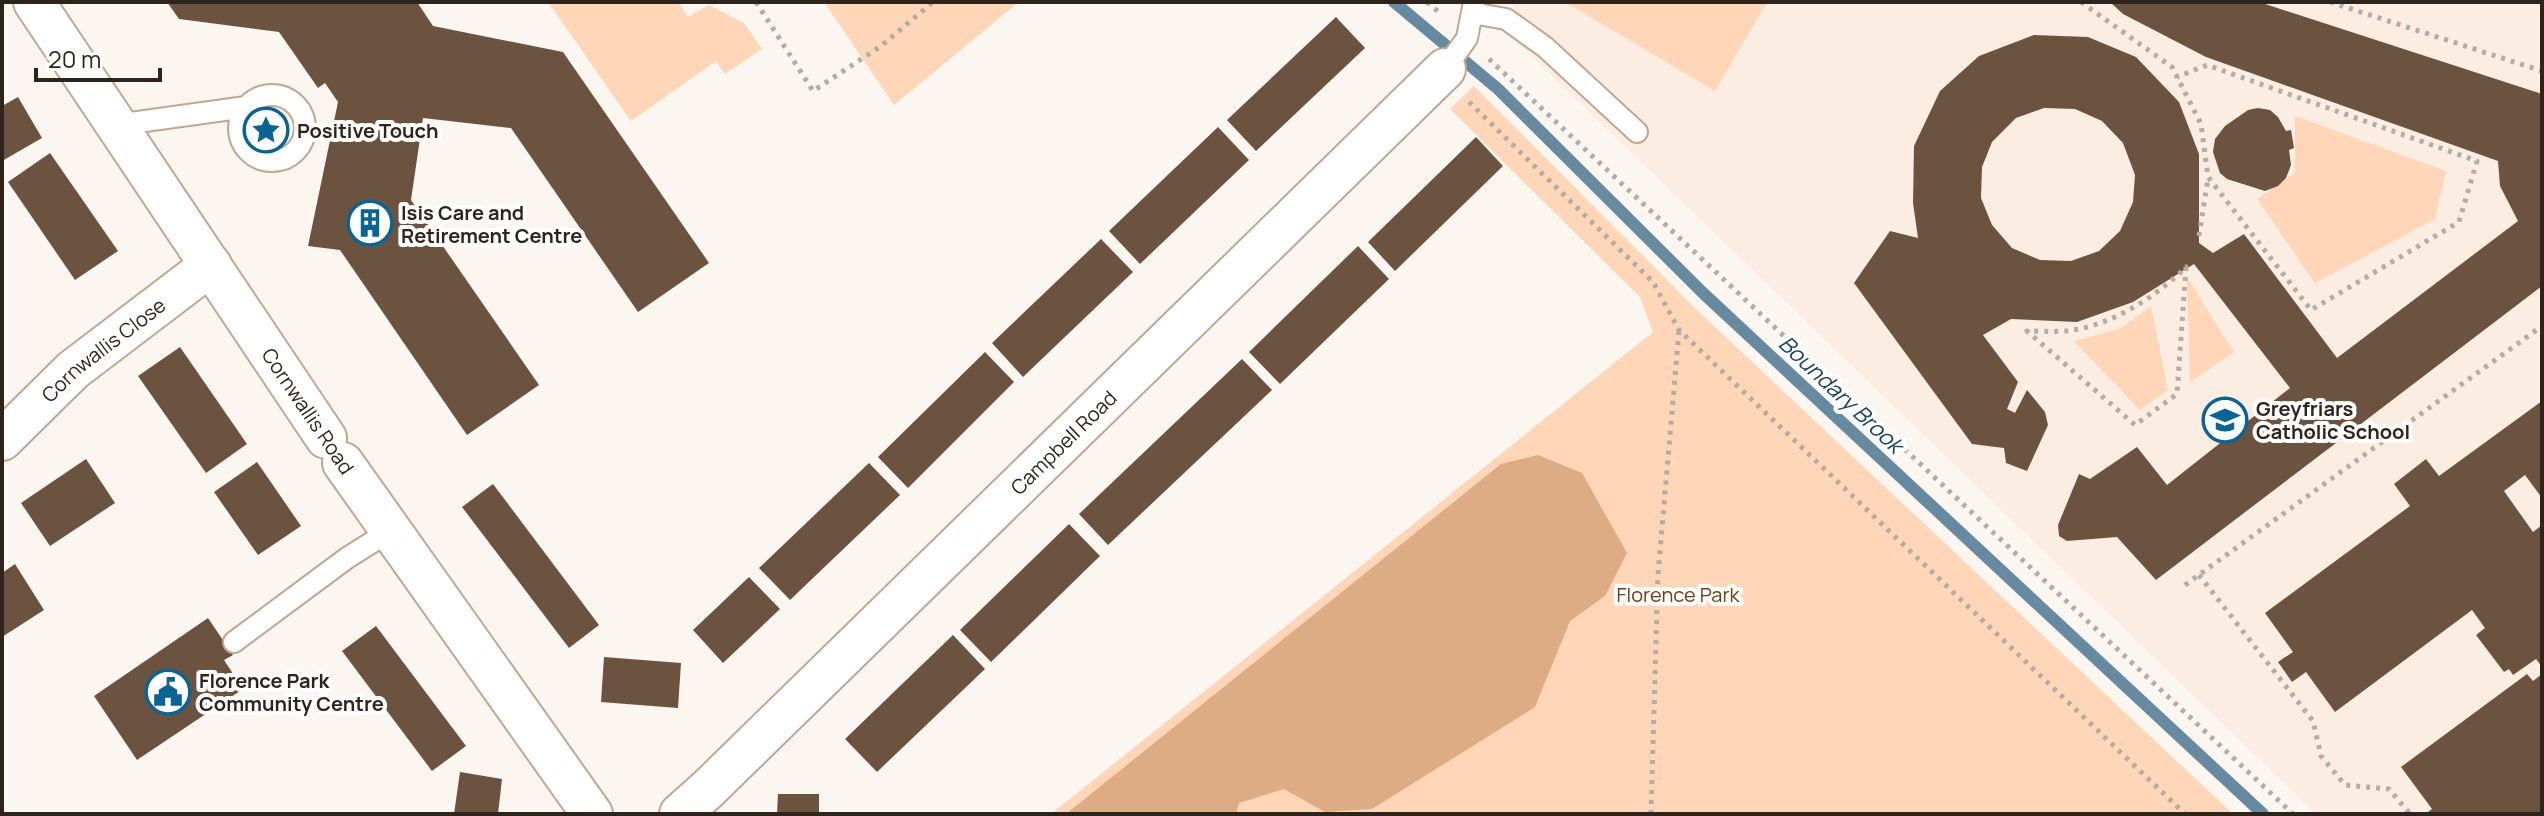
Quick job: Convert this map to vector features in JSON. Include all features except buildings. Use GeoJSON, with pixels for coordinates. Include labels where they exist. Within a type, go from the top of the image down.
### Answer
{"type":"FeatureCollection","features":[{"type":"Feature","properties":{"kind":"street","name":"Cornwallis Road"},"geometry":{"type":"LineString","coordinates":[[34,2],[335,451],[592,814]]}},
{"type":"Feature","properties":{"kind":"street","name":"Campbell Road"},"geometry":{"type":"LineString","coordinates":[[680,814],[1453,57]]}},
{"type":"Feature","properties":{"kind":"street","name":"Cornwallis Close"},"geometry":{"type":"LineString","coordinates":[[2,440],[73,370],[211,265]]}},
{"type":"Feature","properties":{"kind":"lane"},"geometry":{"type":"LineString","coordinates":[[1453,57],[1473,8],[1506,19],[1545,47],[1637,132]]}},
{"type":"Feature","properties":{"kind":"lane"},"geometry":{"type":"LineString","coordinates":[[116,125],[246,107]]}},
{"type":"Feature","properties":{"kind":"lane"},"geometry":{"type":"LineString","coordinates":[[234,642],[347,558],[390,531]]}},
{"type":"Feature","properties":{"kind":"path"},"geometry":{"type":"LineString","coordinates":[[756,2],[813,91],[881,46],[933,2]]}},
{"type":"Feature","properties":{"kind":"path"},"geometry":{"type":"LineString","coordinates":[[2081,2],[2172,67],[2201,124],[2208,177],[2199,236]]}},
{"type":"Feature","properties":{"kind":"path"},"geometry":{"type":"LineString","coordinates":[[2330,2],[2542,71]]}},
{"type":"Feature","properties":{"kind":"path"},"geometry":{"type":"LineString","coordinates":[[1453,57],[1653,282],[1679,330],[2185,814]]}},
{"type":"Feature","properties":{"kind":"path"},"geometry":{"type":"LineString","coordinates":[[1453,57],[2293,814]]}},
{"type":"Feature","properties":{"kind":"path"},"geometry":{"type":"LineString","coordinates":[[2177,77],[2207,65],[2477,161],[2459,222],[2311,310],[2208,177]]}},
{"type":"Feature","properties":{"kind":"path"},"geometry":{"type":"LineString","coordinates":[[2186,267],[2177,394],[2135,425],[2027,331],[2067,331],[2116,318],[2175,278],[2186,267]]}},
{"type":"Feature","properties":{"kind":"path"},"geometry":{"type":"LineString","coordinates":[[2185,585],[2542,326]]}},
{"type":"Feature","properties":{"kind":"path"},"geometry":{"type":"LineString","coordinates":[[1651,814],[1658,574],[1679,330]]}},
{"type":"Feature","properties":{"kind":"path"},"geometry":{"type":"LineString","coordinates":[[2199,575],[2313,721],[2321,756],[2345,785],[2389,789],[2410,814]]}},
{"type":"Feature","properties":{"kind":"shaded area","name":"Greyfriars Catholic School"},"geometry":{"type":"Polygon","coordinates":[[[1516,2],[2542,2],[2542,814],[2316,814],[1501,27],[1516,2]]]}},
{"type":"Feature","properties":{"kind":"shaded area"},"geometry":{"type":"Polygon","coordinates":[[[1538,455],[1582,473],[1627,553],[1605,596],[1570,621],[1535,707],[1372,809],[1325,812],[1284,789],[1239,803],[1236,814],[1066,814],[1501,464],[1538,455]]]}},
{"type":"Feature","properties":{"kind":"green space"},"geometry":{"type":"Polygon","coordinates":[[[548,2],[678,2],[688,17],[709,5],[744,23],[762,49],[725,74],[716,61],[631,121],[548,2]]]}},
{"type":"Feature","properties":{"kind":"green space"},"geometry":{"type":"Polygon","coordinates":[[[824,2],[1019,2],[894,105],[824,2]]]}},
{"type":"Feature","properties":{"kind":"green space"},"geometry":{"type":"Polygon","coordinates":[[[1565,2],[1767,2],[1715,91],[1565,2]]]}},
{"type":"Feature","properties":{"kind":"green space","name":"Florence Park"},"geometry":{"type":"Polygon","coordinates":[[[1474,86],[1697,310],[2233,814],[1051,814],[1653,332],[1640,297],[1450,109],[1474,86]]]}},
{"type":"Feature","properties":{"kind":"green space"},"geometry":{"type":"Polygon","coordinates":[[[2295,116],[2446,171],[2435,219],[2315,283],[2257,199],[2295,173],[2295,116]]]}},
{"type":"Feature","properties":{"kind":"green space"},"geometry":{"type":"Polygon","coordinates":[[[2187,277],[2234,352],[2190,382],[2187,277]]]}},
{"type":"Feature","properties":{"kind":"green space"},"geometry":{"type":"Polygon","coordinates":[[[2151,306],[2168,390],[2140,410],[2074,341],[2119,329],[2151,306]]]}},
{"type":"Feature","properties":{"kind":"waterway","name":"Boundary Brook"},"geometry":{"type":"LineString","coordinates":[[1394,2],[1498,89],[1703,293],[2263,814]]}},
{"type":"Feature","properties":{"kind":"place","name":"Positive Touch"},"geometry":{"type":"Point","coordinates":[266,130]}},
{"type":"Feature","properties":{"kind":"place","name":"Isis Care and Retirement Centre"},"geometry":{"type":"Point","coordinates":[370,223]}},
{"type":"Feature","properties":{"kind":"place","name":"Greyfriars Catholic School"},"geometry":{"type":"Point","coordinates":[2225,420]}},
{"type":"Feature","properties":{"kind":"place","name":"Florence Park Community Centre"},"geometry":{"type":"Point","coordinates":[168,692]}}]}
